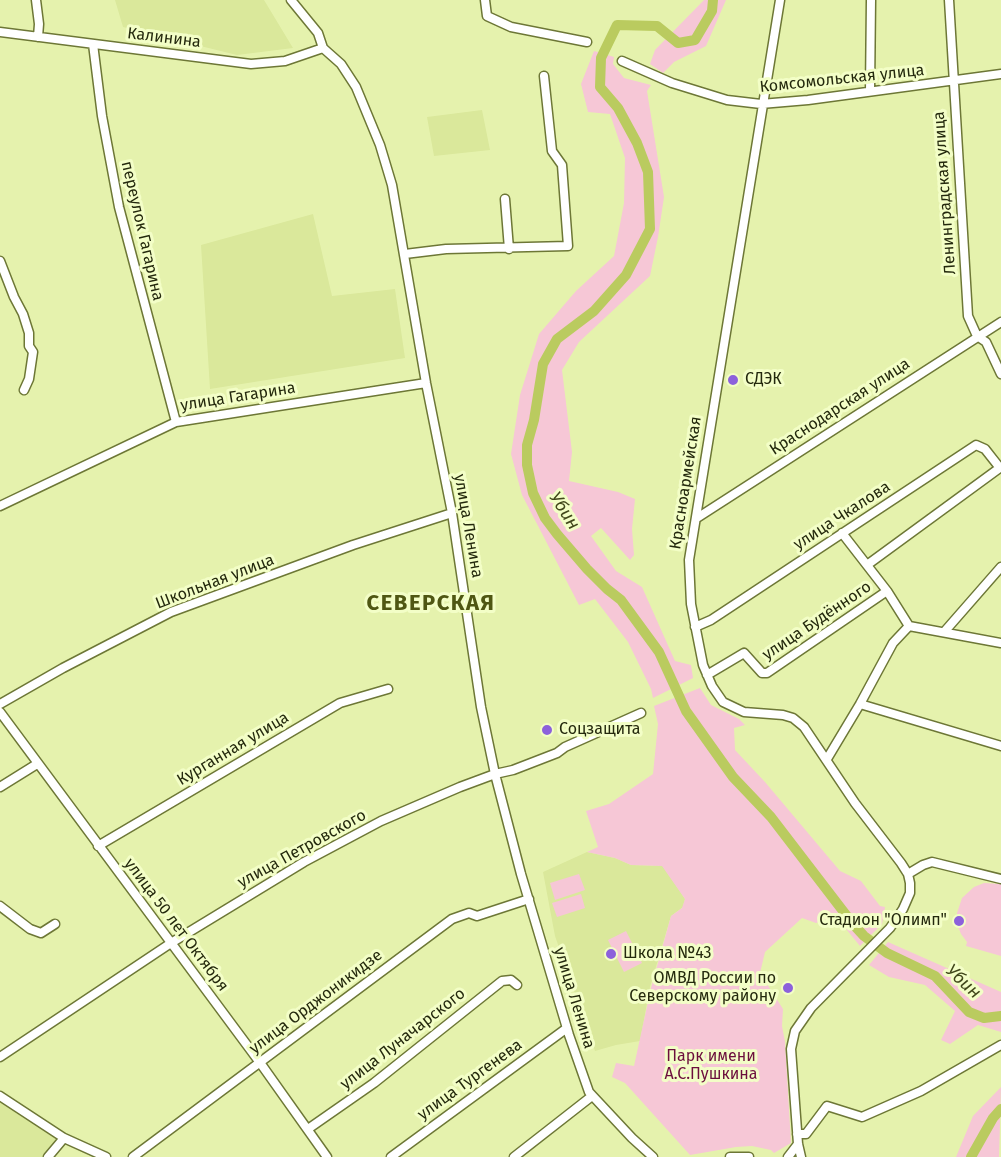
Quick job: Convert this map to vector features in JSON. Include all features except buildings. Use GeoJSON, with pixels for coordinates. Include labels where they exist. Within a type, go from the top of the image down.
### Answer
{"type":"FeatureCollection","features":[{"type":"Feature","properties":{"kind":"street"},"geometry":{"type":"LineString","coordinates":[[36,0],[38,37]]}},
{"type":"Feature","properties":{"kind":"street","name":"улица Ленина"},"geometry":{"type":"LineString","coordinates":[[291,0],[318,33],[323,48],[341,63],[356,87],[380,145],[392,185],[426,383],[452,513],[481,707],[495,774],[567,1028],[592,1096],[653,1157]]}},
{"type":"Feature","properties":{"kind":"street"},"geometry":{"type":"LineString","coordinates":[[485,0],[487,16],[511,27],[587,42]]}},
{"type":"Feature","properties":{"kind":"street","name":"Красноармейская"},"geometry":{"type":"LineString","coordinates":[[780,0],[767,83],[761,104],[689,560],[694,627],[703,665],[712,686],[723,702],[744,712],[793,718],[804,727],[855,803],[909,874]]}},
{"type":"Feature","properties":{"kind":"street"},"geometry":{"type":"LineString","coordinates":[[870,91],[871,0]]}},
{"type":"Feature","properties":{"kind":"street","name":"Ленинградская улица"},"geometry":{"type":"LineString","coordinates":[[949,0],[968,316],[977,336],[986,342],[1001,374]]}},
{"type":"Feature","properties":{"kind":"street","name":"Калинина"},"geometry":{"type":"LineString","coordinates":[[0,32],[251,64],[285,61],[323,48]]}},
{"type":"Feature","properties":{"kind":"street","name":"переулок Гагарина"},"geometry":{"type":"LineString","coordinates":[[93,44],[102,116],[119,207],[176,422]]}},
{"type":"Feature","properties":{"kind":"street","name":"Комсомольская улица"},"geometry":{"type":"LineString","coordinates":[[622,60],[672,83],[727,100],[761,104],[808,100],[1001,74]]}},
{"type":"Feature","properties":{"kind":"street"},"geometry":{"type":"LineString","coordinates":[[405,254],[446,249],[568,246],[562,165],[552,151],[544,76]]}},
{"type":"Feature","properties":{"kind":"street"},"geometry":{"type":"LineString","coordinates":[[505,199],[509,249]]}},
{"type":"Feature","properties":{"kind":"street"},"geometry":{"type":"LineString","coordinates":[[0,261],[23,314],[29,333],[29,346],[33,352],[29,379],[24,390]]}},
{"type":"Feature","properties":{"kind":"street","name":"Краснодарская улица"},"geometry":{"type":"LineString","coordinates":[[697,518],[1001,322]]}},
{"type":"Feature","properties":{"kind":"street","name":"улица Гагарина"},"geometry":{"type":"LineString","coordinates":[[0,504],[176,422],[426,383]]}},
{"type":"Feature","properties":{"kind":"street","name":"улица Чкалова"},"geometry":{"type":"LineString","coordinates":[[694,627],[711,620],[976,445],[985,449],[1000,467]]}},
{"type":"Feature","properties":{"kind":"street","name":"улица Будённого"},"geometry":{"type":"LineString","coordinates":[[867,565],[1000,467]]}},
{"type":"Feature","properties":{"kind":"street","name":"Школьная улица"},"geometry":{"type":"LineString","coordinates":[[0,705],[63,668],[171,612],[353,545],[452,513]]}},
{"type":"Feature","properties":{"kind":"street"},"geometry":{"type":"LineString","coordinates":[[842,533],[887,591],[909,626],[1001,643]]}},
{"type":"Feature","properties":{"kind":"street"},"geometry":{"type":"LineString","coordinates":[[945,631],[1001,567]]}},
{"type":"Feature","properties":{"kind":"street","name":"улица Будённого"},"geometry":{"type":"LineString","coordinates":[[707,675],[744,653],[762,674],[767,673],[887,591]]}},
{"type":"Feature","properties":{"kind":"street"},"geometry":{"type":"LineString","coordinates":[[827,759],[893,644],[909,626]]}},
{"type":"Feature","properties":{"kind":"street","name":"Курганная улица"},"geometry":{"type":"LineString","coordinates":[[98,846],[340,703],[388,689]]}},
{"type":"Feature","properties":{"kind":"street"},"geometry":{"type":"LineString","coordinates":[[860,704],[1001,746]]}},
{"type":"Feature","properties":{"kind":"street","name":"улица 50 лет Октября"},"geometry":{"type":"LineString","coordinates":[[0,712],[261,1064],[327,1157]]}},
{"type":"Feature","properties":{"kind":"street","name":"улица Петровского"},"geometry":{"type":"LineString","coordinates":[[0,1057],[218,913],[323,852],[381,821],[495,774],[513,770],[557,753],[565,747],[641,712]]}},
{"type":"Feature","properties":{"kind":"street"},"geometry":{"type":"LineString","coordinates":[[0,787],[37,764]]}},
{"type":"Feature","properties":{"kind":"street"},"geometry":{"type":"LineString","coordinates":[[801,1157],[791,1049],[795,1031],[811,1008],[853,963],[881,938],[903,909],[910,893],[909,874],[932,862],[1001,879]]}},
{"type":"Feature","properties":{"kind":"street","name":"улица Орджоникидзе"},"geometry":{"type":"LineString","coordinates":[[133,1157],[261,1064],[452,919],[469,914],[477,916],[529,899]]}},
{"type":"Feature","properties":{"kind":"street"},"geometry":{"type":"LineString","coordinates":[[0,906],[30,929],[41,933],[54,924]]}},
{"type":"Feature","properties":{"kind":"street","name":"улица Луначарского"},"geometry":{"type":"LineString","coordinates":[[308,1129],[374,1083],[502,981],[511,980],[517,985]]}},
{"type":"Feature","properties":{"kind":"street","name":"улица Тургенева"},"geometry":{"type":"LineString","coordinates":[[391,1157],[567,1028]]}},
{"type":"Feature","properties":{"kind":"street"},"geometry":{"type":"LineString","coordinates":[[788,1157],[798,1139],[806,1134],[827,1106],[862,1117],[921,1091],[1001,1044]]}},
{"type":"Feature","properties":{"kind":"street"},"geometry":{"type":"LineString","coordinates":[[0,1096],[64,1138],[106,1157]]}},
{"type":"Feature","properties":{"kind":"street"},"geometry":{"type":"LineString","coordinates":[[514,1157],[592,1096]]}},
{"type":"Feature","properties":{"kind":"street"},"geometry":{"type":"LineString","coordinates":[[48,1157],[64,1138]]}},
{"type":"Feature","properties":{"kind":"street"},"geometry":{"type":"LineString","coordinates":[[730,1157],[749,1157]]}},
{"type":"Feature","properties":{"kind":"shaded area"},"geometry":{"type":"Polygon","coordinates":[[[115,0],[264,0],[293,48],[237,55],[123,27],[115,0]]]}},
{"type":"Feature","properties":{"kind":"shaded area"},"geometry":{"type":"Polygon","coordinates":[[[482,110],[490,150],[434,156],[427,117],[482,110]]]}},
{"type":"Feature","properties":{"kind":"shaded area"},"geometry":{"type":"Polygon","coordinates":[[[313,214],[332,296],[395,289],[405,358],[210,389],[201,245],[313,214]]]}},
{"type":"Feature","properties":{"kind":"shaded area","name":"Школа №43"},"geometry":{"type":"Polygon","coordinates":[[[587,852],[615,858],[631,865],[663,866],[685,899],[683,907],[671,916],[650,987],[640,1041],[595,1051],[555,936],[543,872],[587,852]]]}},
{"type":"Feature","properties":{"kind":"shaded area"},"geometry":{"type":"Polygon","coordinates":[[[0,1100],[55,1136],[57,1142],[44,1157],[0,1157],[0,1100]]]}},
{"type":"Feature","properties":{"kind":"green space"},"geometry":{"type":"Polygon","coordinates":[[[704,0],[726,0],[706,46],[674,62],[663,73],[650,64],[655,50],[704,0]]]}},
{"type":"Feature","properties":{"kind":"green space"},"geometry":{"type":"Polygon","coordinates":[[[594,51],[614,57],[613,64],[624,78],[651,85],[647,91],[664,197],[650,276],[579,342],[562,370],[572,452],[569,481],[618,492],[635,499],[632,529],[634,555],[630,560],[601,528],[591,536],[616,571],[642,587],[675,661],[691,665],[693,678],[653,698],[651,689],[628,642],[595,599],[579,605],[522,495],[511,454],[520,395],[539,334],[576,291],[614,256],[624,203],[625,158],[610,114],[588,112],[581,84],[594,51]]]}},
{"type":"Feature","properties":{"kind":"green space","name":"Парк имени А.С.Пушкина"},"geometry":{"type":"Polygon","coordinates":[[[700,688],[711,705],[739,719],[745,725],[734,728],[735,750],[840,871],[861,881],[880,906],[885,907],[882,924],[860,946],[842,924],[832,918],[816,923],[802,918],[765,952],[760,973],[783,1009],[782,1026],[791,1143],[774,1153],[771,1150],[752,1146],[690,1155],[625,1083],[612,1077],[616,1063],[634,1066],[651,988],[671,916],[682,908],[685,899],[662,866],[631,865],[615,858],[587,852],[598,847],[586,811],[609,804],[653,774],[658,724],[654,706],[700,688]]]}},
{"type":"Feature","properties":{"kind":"green space"},"geometry":{"type":"Polygon","coordinates":[[[579,874],[585,890],[555,900],[550,883],[579,874]]]}},
{"type":"Feature","properties":{"kind":"green space"},"geometry":{"type":"Polygon","coordinates":[[[984,883],[1001,884],[1001,956],[966,946],[967,942],[957,924],[957,913],[962,898],[974,887],[984,883]]]}},
{"type":"Feature","properties":{"kind":"green space"},"geometry":{"type":"Polygon","coordinates":[[[581,894],[585,908],[557,917],[552,903],[581,894]]]}},
{"type":"Feature","properties":{"kind":"green space"},"geometry":{"type":"Polygon","coordinates":[[[626,931],[642,963],[624,972],[608,940],[626,931]]]}},
{"type":"Feature","properties":{"kind":"green space"},"geometry":{"type":"Polygon","coordinates":[[[888,942],[1001,992],[1001,1032],[978,1025],[950,1044],[941,1040],[955,1011],[925,985],[889,977],[869,965],[888,942]]]}},
{"type":"Feature","properties":{"kind":"green space"},"geometry":{"type":"Polygon","coordinates":[[[1001,1087],[999,1157],[956,1157],[973,1116],[1001,1087]]]}},
{"type":"Feature","properties":{"kind":"waterway","name":"Убин"},"geometry":{"type":"LineString","coordinates":[[713,0],[712,11],[695,40],[678,43],[657,26],[617,25],[601,58],[600,87],[618,108],[637,143],[648,172],[650,229],[626,275],[594,311],[557,339],[543,364],[534,420],[527,445],[527,465],[533,493],[545,518],[557,534],[587,569],[621,600],[659,652],[686,711],[733,777],[771,817],[853,924],[864,936],[887,953],[935,976],[969,1012],[984,1018],[1001,1016]]}},
{"type":"Feature","properties":{"kind":"waterway","name":"Убин"},"geometry":{"type":"LineString","coordinates":[[971,1157],[993,1118],[1001,1109]]}},
{"type":"Feature","properties":{"kind":"place","name":"СДЭК"},"geometry":{"type":"Point","coordinates":[733,380]}},
{"type":"Feature","properties":{"kind":"place","name":"Соцзащита"},"geometry":{"type":"Point","coordinates":[547,730]}},
{"type":"Feature","properties":{"kind":"place","name":"Стадион \"Олимп\""},"geometry":{"type":"Point","coordinates":[959,921]}},
{"type":"Feature","properties":{"kind":"place","name":"Школа №43"},"geometry":{"type":"Point","coordinates":[611,954]}},
{"type":"Feature","properties":{"kind":"place","name":"ОМВД России по Северскому району"},"geometry":{"type":"Point","coordinates":[788,988]}},
{"type":"Feature","properties":{"kind":"district","name":"СЕВЕРСКАЯ"},"geometry":{"type":"Point","coordinates":[431,604]}}]}
